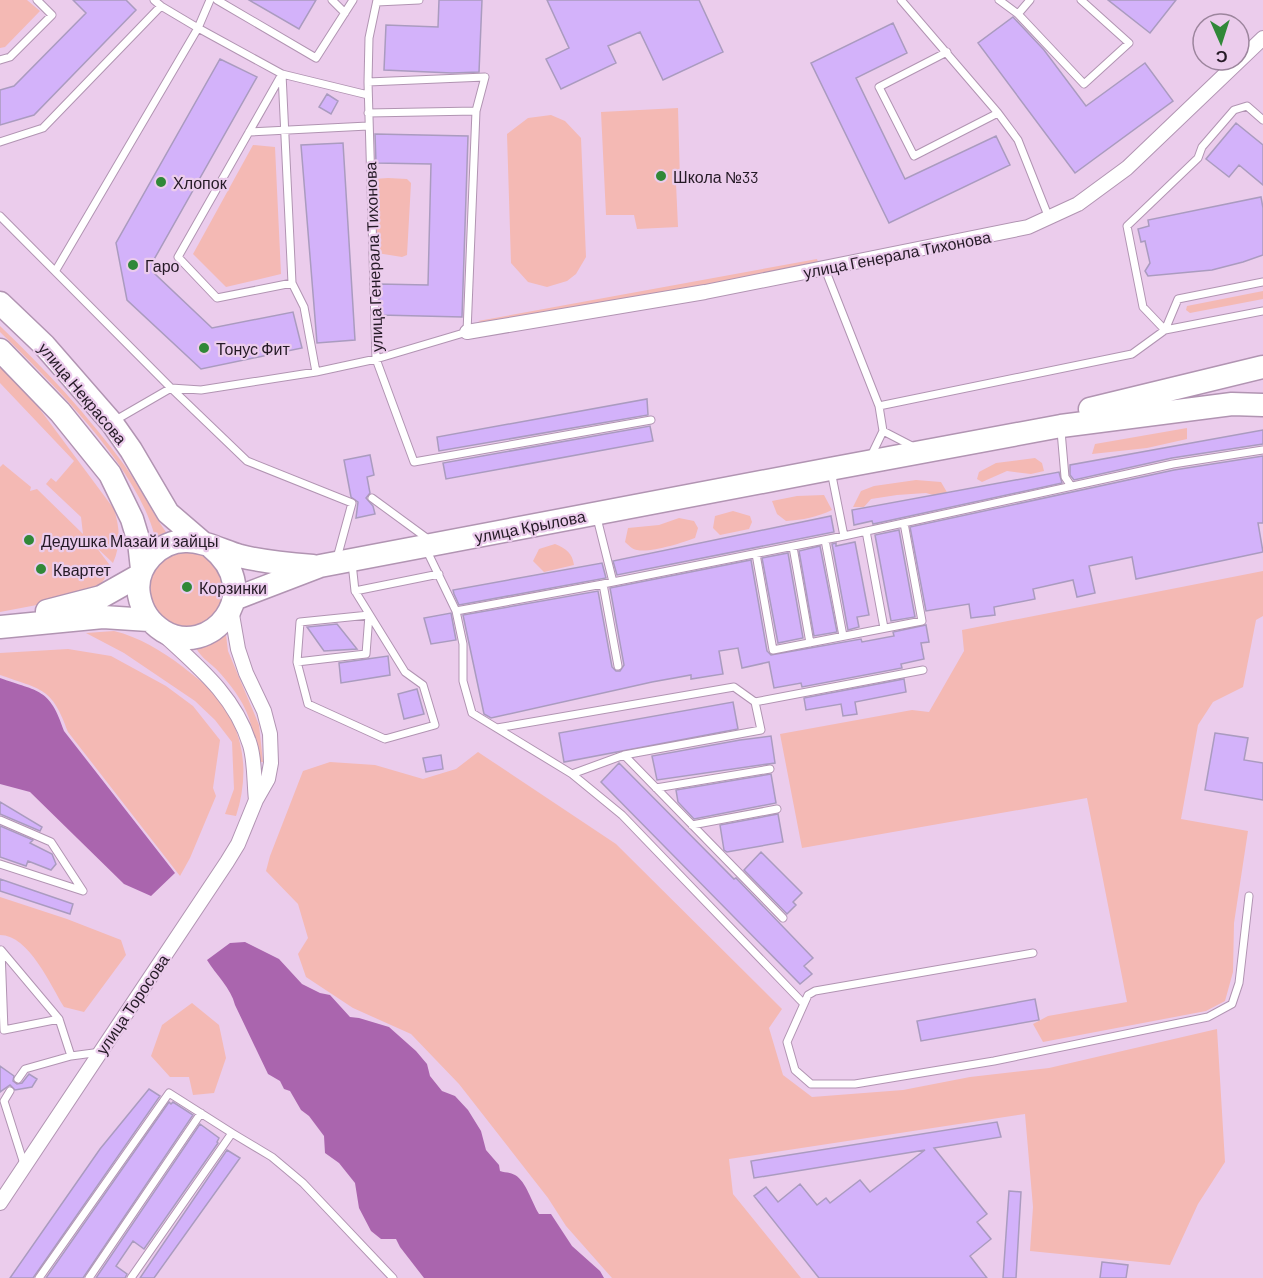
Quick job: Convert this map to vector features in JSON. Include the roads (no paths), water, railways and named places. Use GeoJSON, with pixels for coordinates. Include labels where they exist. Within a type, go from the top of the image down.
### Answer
{"type":"FeatureCollection","features":[{"type":"Feature","properties":{"kind":"main road","name":"улица Некрасова"},"geometry":{"type":"LineString","coordinates":[[0,303],[44,345],[112,423],[131,450],[168,513],[207,545]]}},
{"type":"Feature","properties":{"kind":"main road","name":"улица Некрасова"},"geometry":{"type":"LineString","coordinates":[[0,350],[60,412],[110,474],[132,519],[138,542],[141,572]]}},
{"type":"Feature","properties":{"kind":"main road"},"geometry":{"type":"LineString","coordinates":[[1177,388],[1263,355]]}},
{"type":"Feature","properties":{"kind":"main road"},"geometry":{"type":"LineString","coordinates":[[830,469],[1263,367]]}},
{"type":"Feature","properties":{"kind":"main road"},"geometry":{"type":"LineString","coordinates":[[830,469],[1061,426],[1232,404],[1263,405]]}},
{"type":"Feature","properties":{"kind":"main road"},"geometry":{"type":"LineString","coordinates":[[1167,412],[1246,414],[1263,417]]}},
{"type":"Feature","properties":{"kind":"main road","name":"улица Крылова"},"geometry":{"type":"LineString","coordinates":[[0,626],[102,617],[152,623],[168,634],[182,638],[197,637],[223,622],[233,604],[336,563],[830,469]]}},
{"type":"Feature","properties":{"kind":"main road"},"geometry":{"type":"LineString","coordinates":[[152,623],[139,599],[141,572],[150,557],[161,548],[181,541],[207,545],[242,556],[282,564],[336,563]]}},
{"type":"Feature","properties":{"kind":"main road"},"geometry":{"type":"LineString","coordinates":[[207,545],[223,556],[231,569],[235,584],[233,604]]}},
{"type":"Feature","properties":{"kind":"main road"},"geometry":{"type":"LineString","coordinates":[[0,626],[101,597],[141,572]]}},
{"type":"Feature","properties":{"kind":"street","name":"улица Генерала Тихонова"},"geometry":{"type":"LineString","coordinates":[[467,332],[705,292],[1028,227],[1078,204],[1127,168],[1263,38]]}},
{"type":"Feature","properties":{"kind":"street","name":"улица Торосова"},"geometry":{"type":"LineString","coordinates":[[0,1203],[227,861],[268,779],[271,763],[270,734],[264,711],[246,673],[238,649],[233,604]]}},
{"type":"Feature","properties":{"kind":"street"},"geometry":{"type":"LineString","coordinates":[[152,623],[197,665],[236,711],[251,746],[256,800]]}},
{"type":"Feature","properties":{"kind":"lane"},"geometry":{"type":"LineString","coordinates":[[0,60],[10,57],[52,15],[37,0]]}},
{"type":"Feature","properties":{"kind":"lane"},"geometry":{"type":"LineString","coordinates":[[154,0],[198,28],[282,74],[368,95]]}},
{"type":"Feature","properties":{"kind":"lane"},"geometry":{"type":"LineString","coordinates":[[56,270],[198,28],[210,0]]}},
{"type":"Feature","properties":{"kind":"lane"},"geometry":{"type":"LineString","coordinates":[[217,0],[316,58],[353,0]]}},
{"type":"Feature","properties":{"kind":"lane"},"geometry":{"type":"LineString","coordinates":[[332,0],[345,13]]}},
{"type":"Feature","properties":{"kind":"lane"},"geometry":{"type":"LineString","coordinates":[[377,1],[419,0]]}},
{"type":"Feature","properties":{"kind":"lane"},"geometry":{"type":"LineString","coordinates":[[901,0],[998,113],[1018,141],[1049,218]]}},
{"type":"Feature","properties":{"kind":"lane"},"geometry":{"type":"LineString","coordinates":[[999,0],[1017,14],[1084,84],[1129,43],[1081,0]]}},
{"type":"Feature","properties":{"kind":"lane"},"geometry":{"type":"LineString","coordinates":[[1017,14],[1030,0]]}},
{"type":"Feature","properties":{"kind":"lane","name":"улица Генерала Тихонова"},"geometry":{"type":"LineString","coordinates":[[377,1],[369,38],[368,82],[376,359],[414,462],[651,420]]}},
{"type":"Feature","properties":{"kind":"lane"},"geometry":{"type":"LineString","coordinates":[[0,142],[43,128],[161,6]]}},
{"type":"Feature","properties":{"kind":"lane"},"geometry":{"type":"LineString","coordinates":[[946,52],[879,87],[914,156],[998,113]]}},
{"type":"Feature","properties":{"kind":"lane"},"geometry":{"type":"LineString","coordinates":[[282,74],[292,283],[304,307],[316,372]]}},
{"type":"Feature","properties":{"kind":"lane"},"geometry":{"type":"LineString","coordinates":[[282,74],[178,257],[217,298],[292,283]]}},
{"type":"Feature","properties":{"kind":"lane"},"geometry":{"type":"LineString","coordinates":[[112,423],[171,388],[201,390],[316,372],[376,359],[467,332],[476,111],[485,77],[368,82]]}},
{"type":"Feature","properties":{"kind":"lane"},"geometry":{"type":"LineString","coordinates":[[1165,330],[1143,307],[1127,226],[1198,158],[1202,147],[1234,110],[1246,106],[1263,120]]}},
{"type":"Feature","properties":{"kind":"lane"},"geometry":{"type":"LineString","coordinates":[[368,113],[476,111]]}},
{"type":"Feature","properties":{"kind":"lane"},"geometry":{"type":"LineString","coordinates":[[249,132],[368,126]]}},
{"type":"Feature","properties":{"kind":"lane"},"geometry":{"type":"LineString","coordinates":[[0,216],[247,461],[352,502],[336,563],[355,591],[405,672],[423,685],[435,725],[385,739],[309,704],[297,662],[300,622],[369,615]]}},
{"type":"Feature","properties":{"kind":"lane"},"geometry":{"type":"LineString","coordinates":[[825,269],[879,406],[883,431],[869,459]]}},
{"type":"Feature","properties":{"kind":"lane"},"geometry":{"type":"LineString","coordinates":[[1165,330],[1178,299],[1263,282]]}},
{"type":"Feature","properties":{"kind":"lane"},"geometry":{"type":"LineString","coordinates":[[879,406],[1132,354],[1165,330],[1263,311]]}},
{"type":"Feature","properties":{"kind":"lane"},"geometry":{"type":"LineString","coordinates":[[1061,426],[1065,477],[1071,486]]}},
{"type":"Feature","properties":{"kind":"lane"},"geometry":{"type":"LineString","coordinates":[[883,431],[914,448]]}},
{"type":"Feature","properties":{"kind":"lane"},"geometry":{"type":"LineString","coordinates":[[456,611],[793,547],[1173,464],[1263,450]]}},
{"type":"Feature","properties":{"kind":"lane"},"geometry":{"type":"LineString","coordinates":[[830,469],[844,536]]}},
{"type":"Feature","properties":{"kind":"lane"},"geometry":{"type":"LineString","coordinates":[[372,498],[430,545],[439,574],[456,611],[463,644],[463,681],[472,713],[572,774],[622,815],[804,1005]]}},
{"type":"Feature","properties":{"kind":"lane"},"geometry":{"type":"LineString","coordinates":[[596,513],[613,582]]}},
{"type":"Feature","properties":{"kind":"lane"},"geometry":{"type":"LineString","coordinates":[[756,554],[773,650],[922,621],[904,523]]}},
{"type":"Feature","properties":{"kind":"lane"},"geometry":{"type":"LineString","coordinates":[[866,531],[884,628]]}},
{"type":"Feature","properties":{"kind":"lane"},"geometry":{"type":"LineString","coordinates":[[825,540],[843,636]]}},
{"type":"Feature","properties":{"kind":"lane"},"geometry":{"type":"LineString","coordinates":[[793,547],[810,643]]}},
{"type":"Feature","properties":{"kind":"lane"},"geometry":{"type":"LineString","coordinates":[[355,591],[439,574]]}},
{"type":"Feature","properties":{"kind":"lane"},"geometry":{"type":"LineString","coordinates":[[603,584],[618,666]]}},
{"type":"Feature","properties":{"kind":"lane"},"geometry":{"type":"LineString","coordinates":[[297,662],[366,654],[369,615]]}},
{"type":"Feature","properties":{"kind":"lane"},"geometry":{"type":"LineString","coordinates":[[497,728],[734,687],[756,702],[923,669]]}},
{"type":"Feature","properties":{"kind":"lane"},"geometry":{"type":"LineString","coordinates":[[572,774],[624,756],[761,730],[756,702]]}},
{"type":"Feature","properties":{"kind":"lane"},"geometry":{"type":"LineString","coordinates":[[624,756],[783,918]]}},
{"type":"Feature","properties":{"kind":"lane"},"geometry":{"type":"LineString","coordinates":[[656,788],[770,769]]}},
{"type":"Feature","properties":{"kind":"lane"},"geometry":{"type":"LineString","coordinates":[[692,825],[777,808]]}},
{"type":"Feature","properties":{"kind":"lane"},"geometry":{"type":"LineString","coordinates":[[0,820],[51,843],[83,891],[0,864]]}},
{"type":"Feature","properties":{"kind":"lane"},"geometry":{"type":"LineString","coordinates":[[1034,952],[808,994],[787,1042],[795,1070],[811,1084],[855,1084],[994,1061],[1208,1017],[1232,1004],[1239,983],[1249,896]]}},
{"type":"Feature","properties":{"kind":"lane"},"geometry":{"type":"LineString","coordinates":[[59,1019],[2,1029],[1,950],[59,1019],[71,1056]]}},
{"type":"Feature","properties":{"kind":"lane"},"geometry":{"type":"LineString","coordinates":[[18,1079],[25,1069],[71,1056],[101,1052]]}},
{"type":"Feature","properties":{"kind":"lane"},"geometry":{"type":"LineString","coordinates":[[10,1091],[4,1101],[25,1166]]}},
{"type":"Feature","properties":{"kind":"lane"},"geometry":{"type":"LineString","coordinates":[[39,1278],[169,1093],[272,1157],[303,1183],[393,1278]]}},
{"type":"Feature","properties":{"kind":"lane"},"geometry":{"type":"LineString","coordinates":[[88,1278],[201,1113]]}},
{"type":"Feature","properties":{"kind":"lane"},"geometry":{"type":"LineString","coordinates":[[131,1278],[232,1133]]}},
{"type":"Feature","properties":{"kind":"place","name":"Школа №33"},"geometry":{"type":"Point","coordinates":[661,176]}},
{"type":"Feature","properties":{"kind":"place","name":"Хлопок"},"geometry":{"type":"Point","coordinates":[161,182]}},
{"type":"Feature","properties":{"kind":"place","name":"Гаро"},"geometry":{"type":"Point","coordinates":[133,265]}},
{"type":"Feature","properties":{"kind":"place","name":"Тонус Фит"},"geometry":{"type":"Point","coordinates":[204,348]}},
{"type":"Feature","properties":{"kind":"place","name":"Дедушка Мазай и зайцы"},"geometry":{"type":"Point","coordinates":[29,540]}},
{"type":"Feature","properties":{"kind":"place","name":"Квартет"},"geometry":{"type":"Point","coordinates":[41,569]}},
{"type":"Feature","properties":{"kind":"place","name":"Корзинки"},"geometry":{"type":"Point","coordinates":[187,587]}}]}
